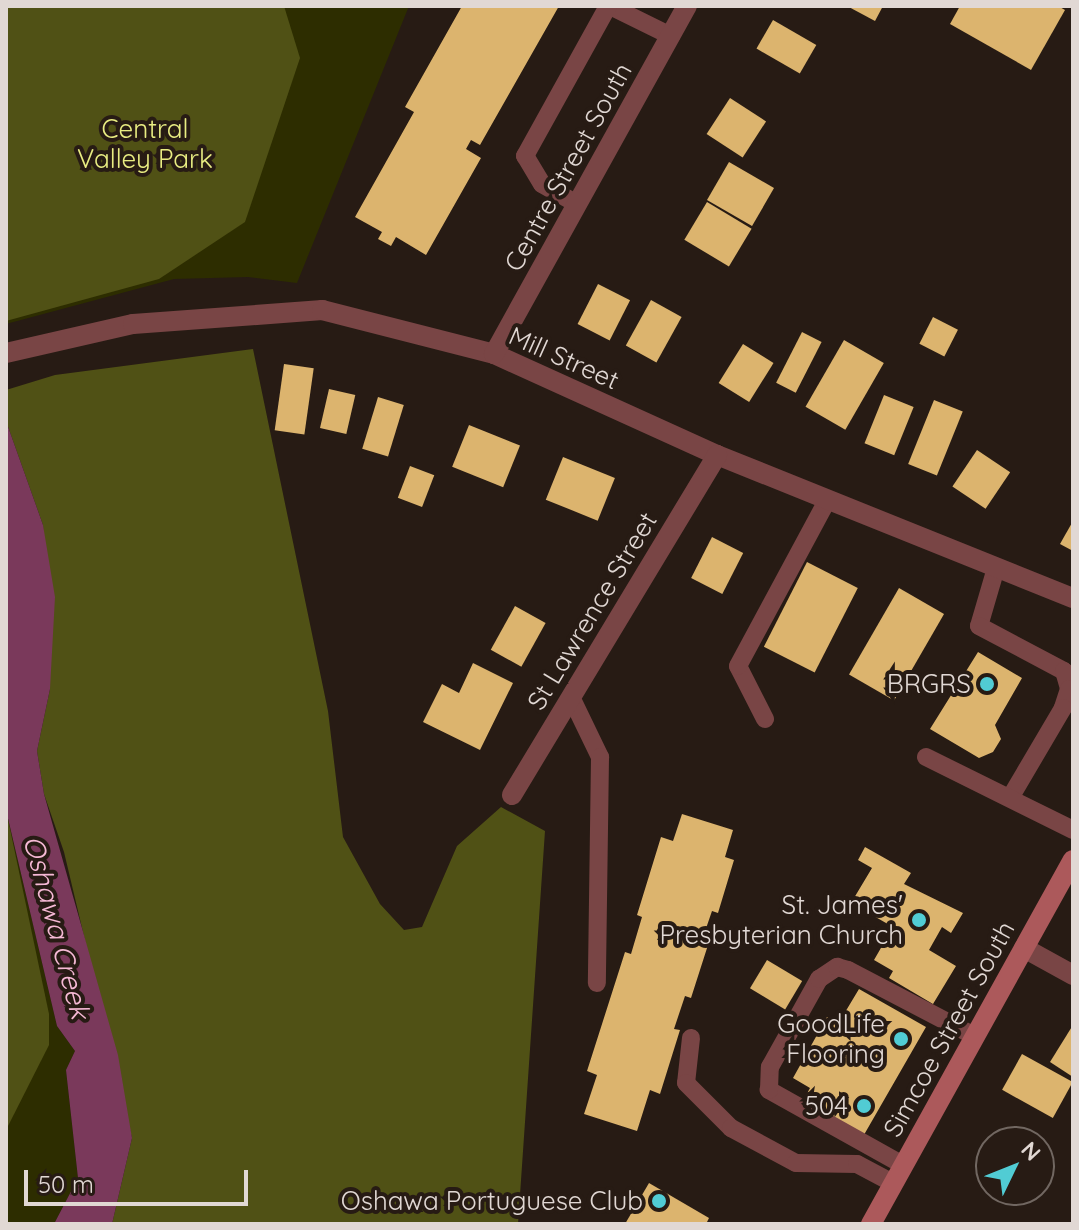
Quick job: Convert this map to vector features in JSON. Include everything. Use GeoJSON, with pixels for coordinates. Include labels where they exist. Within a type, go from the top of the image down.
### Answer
{"type":"FeatureCollection","features":[{"type":"Feature","properties":{"kind":"main road","name":"Simcoe Street South"},"geometry":{"type":"LineString","coordinates":[[871,1224],[1073,860]]}},
{"type":"Feature","properties":{"kind":"street","name":"Centre Street South"},"geometry":{"type":"LineString","coordinates":[[494,354],[687,6]]}},
{"type":"Feature","properties":{"kind":"street","name":"Mill Street"},"geometry":{"type":"LineString","coordinates":[[6,353],[65,336],[133,324],[322,310],[494,354],[717,455],[1073,598]]}},
{"type":"Feature","properties":{"kind":"street","name":"St Lawrence Street"},"geometry":{"type":"LineString","coordinates":[[512,795],[717,455]]}},
{"type":"Feature","properties":{"kind":"street"},"geometry":{"type":"LineString","coordinates":[[1024,948],[1073,975]]}},
{"type":"Feature","properties":{"kind":"lane"},"geometry":{"type":"LineString","coordinates":[[577,204],[542,184],[525,156],[609,6],[671,36]]}},
{"type":"Feature","properties":{"kind":"lane"},"geometry":{"type":"LineString","coordinates":[[765,719],[738,666],[827,501]]}},
{"type":"Feature","properties":{"kind":"lane"},"geometry":{"type":"LineString","coordinates":[[996,568],[979,626],[1064,671],[1069,689],[1063,708],[1010,798]]}},
{"type":"Feature","properties":{"kind":"lane"},"geometry":{"type":"LineString","coordinates":[[571,697],[600,757],[597,983]]}},
{"type":"Feature","properties":{"kind":"lane"},"geometry":{"type":"LineString","coordinates":[[926,757],[1073,830]]}},
{"type":"Feature","properties":{"kind":"lane"},"geometry":{"type":"LineString","coordinates":[[903,1165],[769,1090],[770,1067],[812,991],[828,970],[848,970],[974,1036]]}},
{"type":"Feature","properties":{"kind":"lane"},"geometry":{"type":"LineString","coordinates":[[691,1038],[686,1083],[731,1128],[796,1163],[857,1164],[892,1183]]}},
{"type":"Feature","properties":{"kind":"green space","name":"Central Valley Park"},"geometry":{"type":"Polygon","coordinates":[[[6,6],[409,6],[297,283],[248,277],[174,279],[6,324],[6,6]]]}},
{"type":"Feature","properties":{"kind":"green space","name":"Central Valley Park"},"geometry":{"type":"Polygon","coordinates":[[[6,6],[284,6],[300,58],[245,222],[159,279],[6,321],[6,6]]]}},
{"type":"Feature","properties":{"kind":"green space"},"geometry":{"type":"Polygon","coordinates":[[[253,349],[328,711],[343,837],[380,904],[404,930],[422,927],[457,846],[501,807],[545,831],[518,1224],[112,1224],[132,1138],[64,852],[44,794],[37,751],[50,689],[43,525],[6,421],[6,390],[55,375],[253,349]]]}},
{"type":"Feature","properties":{"kind":"green space"},"geometry":{"type":"Polygon","coordinates":[[[6,810],[57,1026],[75,1051],[66,1070],[78,1178],[54,1224],[6,1224],[6,810]]]}},
{"type":"Feature","properties":{"kind":"green space"},"geometry":{"type":"Polygon","coordinates":[[[6,810],[49,1014],[49,1045],[6,1130],[6,810]]]}},
{"type":"Feature","properties":{"kind":"water","name":"Oshawa Creek"},"geometry":{"type":"Polygon","coordinates":[[[6,421],[43,525],[55,597],[50,689],[37,751],[44,794],[118,1055],[132,1138],[112,1224],[54,1224],[78,1178],[66,1070],[75,1051],[57,1026],[6,810],[6,421]]]}},
{"type":"Feature","properties":{"kind":"building"},"geometry":{"type":"Polygon","coordinates":[[[462,6],[559,6],[480,145],[471,140],[466,149],[481,158],[426,255],[396,237],[391,246],[378,239],[382,232],[355,217],[414,112],[405,107],[462,6]]]}},
{"type":"Feature","properties":{"kind":"building"},"geometry":{"type":"Polygon","coordinates":[[[847,6],[883,6],[875,21],[847,6]]]}},
{"type":"Feature","properties":{"kind":"building"},"geometry":{"type":"Polygon","coordinates":[[[960,6],[1058,6],[1065,10],[1031,70],[950,24],[960,6]]]}},
{"type":"Feature","properties":{"kind":"building"},"geometry":{"type":"Polygon","coordinates":[[[773,20],[816,45],[800,74],[756,49],[773,20]]]}},
{"type":"Feature","properties":{"kind":"building"},"geometry":{"type":"Polygon","coordinates":[[[730,98],[766,121],[743,157],[707,134],[730,98]]]}},
{"type":"Feature","properties":{"kind":"building"},"geometry":{"type":"Polygon","coordinates":[[[729,162],[774,188],[752,226],[707,200],[729,162]]]}},
{"type":"Feature","properties":{"kind":"building"},"geometry":{"type":"Polygon","coordinates":[[[707,202],[752,229],[729,266],[684,240],[707,202]]]}},
{"type":"Feature","properties":{"kind":"building"},"geometry":{"type":"Polygon","coordinates":[[[598,284],[630,300],[610,340],[578,324],[598,284]]]}},
{"type":"Feature","properties":{"kind":"building"},"geometry":{"type":"Polygon","coordinates":[[[651,300],[682,317],[656,362],[626,345],[651,300]]]}},
{"type":"Feature","properties":{"kind":"building"},"geometry":{"type":"Polygon","coordinates":[[[933,317],[958,330],[944,356],[919,344],[933,317]]]}},
{"type":"Feature","properties":{"kind":"building"},"geometry":{"type":"Polygon","coordinates":[[[802,332],[822,342],[796,393],[776,383],[802,332]]]}},
{"type":"Feature","properties":{"kind":"building"},"geometry":{"type":"Polygon","coordinates":[[[844,340],[884,363],[845,430],[806,407],[844,340]]]}},
{"type":"Feature","properties":{"kind":"building"},"geometry":{"type":"Polygon","coordinates":[[[743,344],[774,363],[749,402],[719,383],[743,344]]]}},
{"type":"Feature","properties":{"kind":"building"},"geometry":{"type":"Polygon","coordinates":[[[284,364],[314,368],[304,435],[275,430],[284,364]]]}},
{"type":"Feature","properties":{"kind":"building"},"geometry":{"type":"Polygon","coordinates":[[[329,389],[355,395],[346,434],[320,428],[329,389]]]}},
{"type":"Feature","properties":{"kind":"building"},"geometry":{"type":"Polygon","coordinates":[[[884,395],[914,407],[894,455],[865,443],[884,395]]]}},
{"type":"Feature","properties":{"kind":"building"},"geometry":{"type":"Polygon","coordinates":[[[378,397],[404,405],[388,457],[362,449],[378,397]]]}},
{"type":"Feature","properties":{"kind":"building"},"geometry":{"type":"Polygon","coordinates":[[[934,400],[963,412],[937,476],[908,464],[934,400]]]}},
{"type":"Feature","properties":{"kind":"building"},"geometry":{"type":"Polygon","coordinates":[[[469,425],[520,446],[503,487],[452,467],[469,425]]]}},
{"type":"Feature","properties":{"kind":"building"},"geometry":{"type":"Polygon","coordinates":[[[977,450],[1010,472],[986,509],[952,486],[977,450]]]}},
{"type":"Feature","properties":{"kind":"building"},"geometry":{"type":"Polygon","coordinates":[[[563,457],[615,478],[598,521],[546,500],[563,457]]]}},
{"type":"Feature","properties":{"kind":"building"},"geometry":{"type":"Polygon","coordinates":[[[410,466],[434,475],[422,507],[398,498],[410,466]]]}},
{"type":"Feature","properties":{"kind":"building"},"geometry":{"type":"Polygon","coordinates":[[[1073,521],[1073,551],[1060,544],[1073,521]]]}},
{"type":"Feature","properties":{"kind":"building"},"geometry":{"type":"Polygon","coordinates":[[[712,537],[743,553],[722,594],[691,578],[712,537]]]}},
{"type":"Feature","properties":{"kind":"building"},"geometry":{"type":"Polygon","coordinates":[[[807,562],[858,588],[815,673],[764,647],[807,562]]]}},
{"type":"Feature","properties":{"kind":"building"},"geometry":{"type":"Polygon","coordinates":[[[899,588],[944,614],[894,701],[849,675],[899,588]]]}},
{"type":"Feature","properties":{"kind":"building"},"geometry":{"type":"Polygon","coordinates":[[[515,606],[546,623],[521,667],[491,650],[515,606]]]}},
{"type":"Feature","properties":{"kind":"building"},"geometry":{"type":"Polygon","coordinates":[[[978,652],[1022,678],[995,725],[1001,739],[993,752],[979,758],[930,729],[978,652]]]}},
{"type":"Feature","properties":{"kind":"building"},"geometry":{"type":"Polygon","coordinates":[[[473,663],[513,683],[480,750],[423,722],[442,684],[459,693],[473,663]]]}},
{"type":"Feature","properties":{"kind":"building"},"geometry":{"type":"Polygon","coordinates":[[[682,814],[733,830],[725,857],[734,860],[718,913],[712,911],[701,943],[708,945],[691,998],[685,996],[674,1029],[680,1030],[660,1094],[650,1090],[637,1131],[584,1114],[597,1075],[587,1071],[625,952],[631,954],[642,917],[637,915],[661,837],[673,841],[682,814]]]}},
{"type":"Feature","properties":{"kind":"building","name":"St. James' Presbyterian Church"},"geometry":{"type":"Polygon","coordinates":[[[865,847],[911,873],[904,884],[963,913],[951,933],[942,927],[929,950],[956,966],[933,1004],[889,978],[893,971],[874,960],[893,927],[851,903],[872,868],[858,860],[865,847]]]}},
{"type":"Feature","properties":{"kind":"building"},"geometry":{"type":"Polygon","coordinates":[[[767,960],[802,981],[785,1009],[750,988],[767,960]]]}},
{"type":"Feature","properties":{"kind":"building"},"geometry":{"type":"Polygon","coordinates":[[[859,989],[926,1027],[861,1140],[801,1105],[810,1088],[793,1078],[827,1017],[838,1024],[859,989]]]}},
{"type":"Feature","properties":{"kind":"building"},"geometry":{"type":"Polygon","coordinates":[[[1073,1025],[1073,1077],[1050,1062],[1073,1025]]]}},
{"type":"Feature","properties":{"kind":"building"},"geometry":{"type":"Polygon","coordinates":[[[1022,1054],[1073,1082],[1053,1118],[1002,1090],[1022,1054]]]}},
{"type":"Feature","properties":{"kind":"building","name":"Oshawa Portuguese Club"},"geometry":{"type":"Polygon","coordinates":[[[649,1183],[709,1218],[706,1224],[625,1224],[649,1183]]]}},
{"type":"Feature","properties":{"kind":"place","name":"BRGRS"},"geometry":{"type":"Point","coordinates":[987,684]}},
{"type":"Feature","properties":{"kind":"place","name":"St. James' Presbyterian Church"},"geometry":{"type":"Point","coordinates":[919,920]}},
{"type":"Feature","properties":{"kind":"place","name":"GoodLife Flooring"},"geometry":{"type":"Point","coordinates":[901,1039]}},
{"type":"Feature","properties":{"kind":"place","name":"504"},"geometry":{"type":"Point","coordinates":[864,1106]}},
{"type":"Feature","properties":{"kind":"place","name":"Oshawa Portuguese Club"},"geometry":{"type":"Point","coordinates":[659,1201]}}]}
